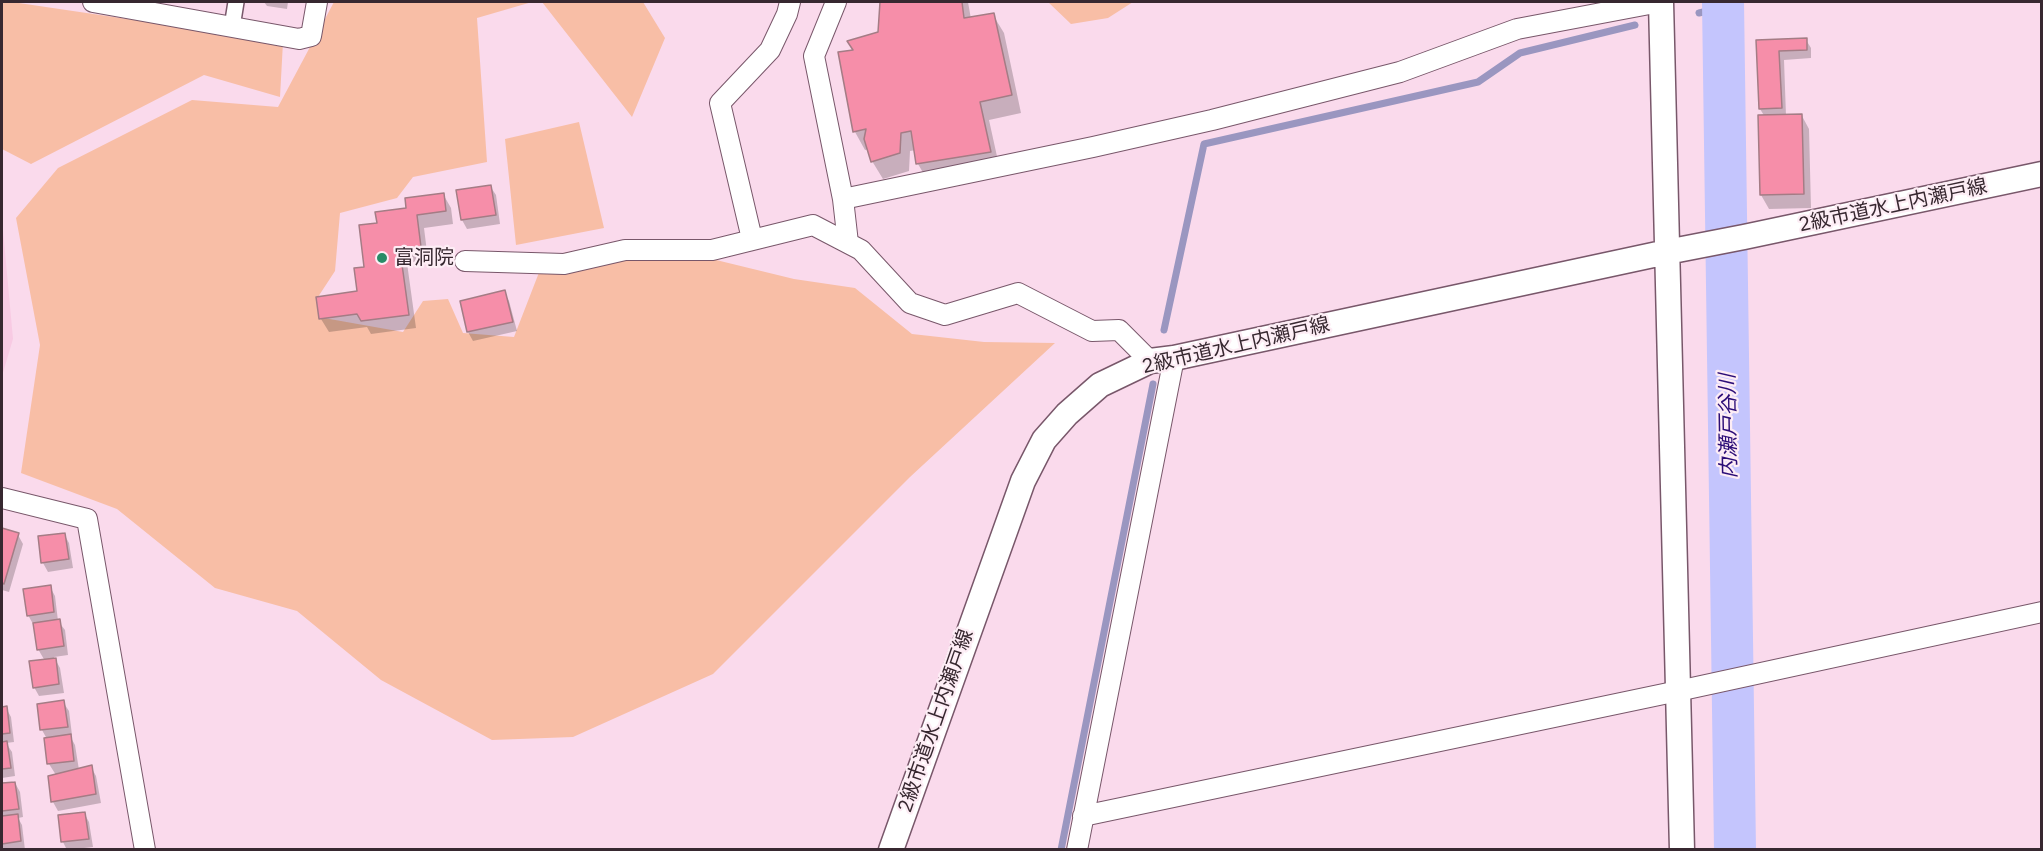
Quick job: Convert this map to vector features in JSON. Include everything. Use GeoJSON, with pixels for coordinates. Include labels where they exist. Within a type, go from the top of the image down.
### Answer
{"type":"FeatureCollection","features":[{"type":"Feature","properties":{"kind":"street"},"geometry":{"type":"LineString","coordinates":[[93,2],[298,39],[311,36],[317,2]]}},
{"type":"Feature","properties":{"kind":"street"},"geometry":{"type":"LineString","coordinates":[[232,27],[236,2]]}},
{"type":"Feature","properties":{"kind":"street"},"geometry":{"type":"LineString","coordinates":[[752,239],[720,103],[770,50],[790,2]]}},
{"type":"Feature","properties":{"kind":"street"},"geometry":{"type":"LineString","coordinates":[[836,2],[814,56],[843,199],[848,243]]}},
{"type":"Feature","properties":{"kind":"street"},"geometry":{"type":"LineString","coordinates":[[843,199],[1082,150],[1212,120],[1400,72],[1517,29],[1661,2],[1682,849]]}},
{"type":"Feature","properties":{"kind":"street","name":"2級市道水上内瀬戸線"},"geometry":{"type":"LineString","coordinates":[[891,849],[1023,481],[1044,440],[1067,414],[1100,385],[1150,361],[1174,358],[2042,174]]}},
{"type":"Feature","properties":{"kind":"street"},"geometry":{"type":"LineString","coordinates":[[465,261],[564,264],[625,250],[712,250],[813,225],[861,250],[910,303],[945,315],[1018,293],[1092,331],[1119,330],[1150,361]]}},
{"type":"Feature","properties":{"kind":"street"},"geometry":{"type":"LineString","coordinates":[[1077,849],[1174,358]]}},
{"type":"Feature","properties":{"kind":"street"},"geometry":{"type":"LineString","coordinates":[[2,498],[87,519],[145,849]]}},
{"type":"Feature","properties":{"kind":"street"},"geometry":{"type":"LineString","coordinates":[[1083,816],[2042,612]]}},
{"type":"Feature","properties":{"kind":"shaded area"},"geometry":{"type":"Polygon","coordinates":[[[2,2],[283,42],[280,97],[204,75],[31,164],[2,149],[2,2]]]}},
{"type":"Feature","properties":{"kind":"shaded area"},"geometry":{"type":"Polygon","coordinates":[[[334,2],[532,2],[477,18],[487,162],[413,177],[397,198],[340,213],[335,271],[318,297],[324,318],[403,332],[423,301],[448,299],[463,333],[514,337],[545,257],[630,239],[794,279],[855,288],[912,334],[984,342],[1055,343],[910,477],[713,674],[573,737],[492,740],[381,680],[297,611],[215,588],[117,509],[21,473],[40,345],[16,218],[58,168],[192,100],[278,107],[334,2]]]}},
{"type":"Feature","properties":{"kind":"shaded area"},"geometry":{"type":"Polygon","coordinates":[[[542,2],[643,2],[665,38],[632,117],[542,2]]]}},
{"type":"Feature","properties":{"kind":"shaded area"},"geometry":{"type":"Polygon","coordinates":[[[1048,2],[1133,2],[1108,18],[1071,24],[1048,2]]]}},
{"type":"Feature","properties":{"kind":"shaded area"},"geometry":{"type":"Polygon","coordinates":[[[579,122],[604,228],[516,245],[505,139],[579,122]]]}},
{"type":"Feature","properties":{"kind":"shaded area"},"geometry":{"type":"Polygon","coordinates":[[[2,219],[13,339],[2,376],[2,219]]]}},
{"type":"Feature","properties":{"kind":"building"},"geometry":{"type":"Polygon","coordinates":[[[880,2],[962,2],[964,18],[994,13],[1012,95],[980,102],[991,152],[916,164],[911,131],[901,133],[900,153],[871,162],[864,139],[866,129],[853,132],[838,52],[853,50],[847,41],[878,32],[880,2]]]}},
{"type":"Feature","properties":{"kind":"building"},"geometry":{"type":"Polygon","coordinates":[[[1807,38],[1807,50],[1779,51],[1782,108],[1759,109],[1756,40],[1807,38]]]}},
{"type":"Feature","properties":{"kind":"building"},"geometry":{"type":"Polygon","coordinates":[[[1802,114],[1804,194],[1760,195],[1758,115],[1802,114]]]}},
{"type":"Feature","properties":{"kind":"building"},"geometry":{"type":"Polygon","coordinates":[[[491,185],[496,215],[461,220],[456,190],[491,185]]]}},
{"type":"Feature","properties":{"kind":"building","name":"富洞院"},"geometry":{"type":"Polygon","coordinates":[[[444,193],[446,211],[417,215],[421,247],[400,250],[409,315],[361,321],[357,314],[319,319],[316,297],[357,291],[354,268],[364,267],[359,225],[377,223],[375,212],[406,208],[405,198],[444,193]]]}},
{"type":"Feature","properties":{"kind":"building"},"geometry":{"type":"Polygon","coordinates":[[[505,290],[513,322],[467,332],[460,301],[505,290]]]}},
{"type":"Feature","properties":{"kind":"building"},"geometry":{"type":"Polygon","coordinates":[[[2,528],[19,533],[4,584],[2,583],[2,528]]]}},
{"type":"Feature","properties":{"kind":"building"},"geometry":{"type":"Polygon","coordinates":[[[65,533],[69,559],[41,563],[38,536],[65,533]]]}},
{"type":"Feature","properties":{"kind":"building"},"geometry":{"type":"Polygon","coordinates":[[[51,585],[54,612],[27,616],[23,589],[51,585]]]}},
{"type":"Feature","properties":{"kind":"building"},"geometry":{"type":"Polygon","coordinates":[[[60,619],[64,646],[37,650],[33,623],[60,619]]]}},
{"type":"Feature","properties":{"kind":"building"},"geometry":{"type":"Polygon","coordinates":[[[56,658],[59,684],[33,688],[29,661],[56,658]]]}},
{"type":"Feature","properties":{"kind":"building"},"geometry":{"type":"Polygon","coordinates":[[[64,700],[68,727],[40,730],[37,704],[64,700]]]}},
{"type":"Feature","properties":{"kind":"building"},"geometry":{"type":"Polygon","coordinates":[[[7,706],[10,733],[2,734],[2,707],[7,706]]]}},
{"type":"Feature","properties":{"kind":"building"},"geometry":{"type":"Polygon","coordinates":[[[71,734],[74,761],[47,764],[44,738],[71,734]]]}},
{"type":"Feature","properties":{"kind":"building"},"geometry":{"type":"Polygon","coordinates":[[[7,741],[11,768],[2,769],[2,742],[7,741]]]}},
{"type":"Feature","properties":{"kind":"building"},"geometry":{"type":"Polygon","coordinates":[[[92,765],[96,794],[51,802],[48,776],[92,765]]]}},
{"type":"Feature","properties":{"kind":"building"},"geometry":{"type":"Polygon","coordinates":[[[15,782],[19,809],[2,811],[2,783],[15,782]]]}},
{"type":"Feature","properties":{"kind":"building"},"geometry":{"type":"Polygon","coordinates":[[[85,812],[89,839],[61,842],[58,815],[85,812]]]}},
{"type":"Feature","properties":{"kind":"building"},"geometry":{"type":"Polygon","coordinates":[[[18,814],[21,841],[2,844],[2,816],[18,814]]]}},
{"type":"Feature","properties":{"kind":"waterway","name":"内瀬戸谷川"},"geometry":{"type":"LineString","coordinates":[[1723,2],[1735,850]]}},
{"type":"Feature","properties":{"kind":"waterway"},"geometry":{"type":"LineString","coordinates":[[1699,13],[1724,7]]}},
{"type":"Feature","properties":{"kind":"waterway"},"geometry":{"type":"LineString","coordinates":[[1164,330],[1204,144],[1478,82],[1520,53],[1635,25]]}},
{"type":"Feature","properties":{"kind":"waterway"},"geometry":{"type":"LineString","coordinates":[[1061,850],[1153,384]]}},
{"type":"Feature","properties":{"kind":"place","name":"富洞院"},"geometry":{"type":"Point","coordinates":[382,258]}}]}
